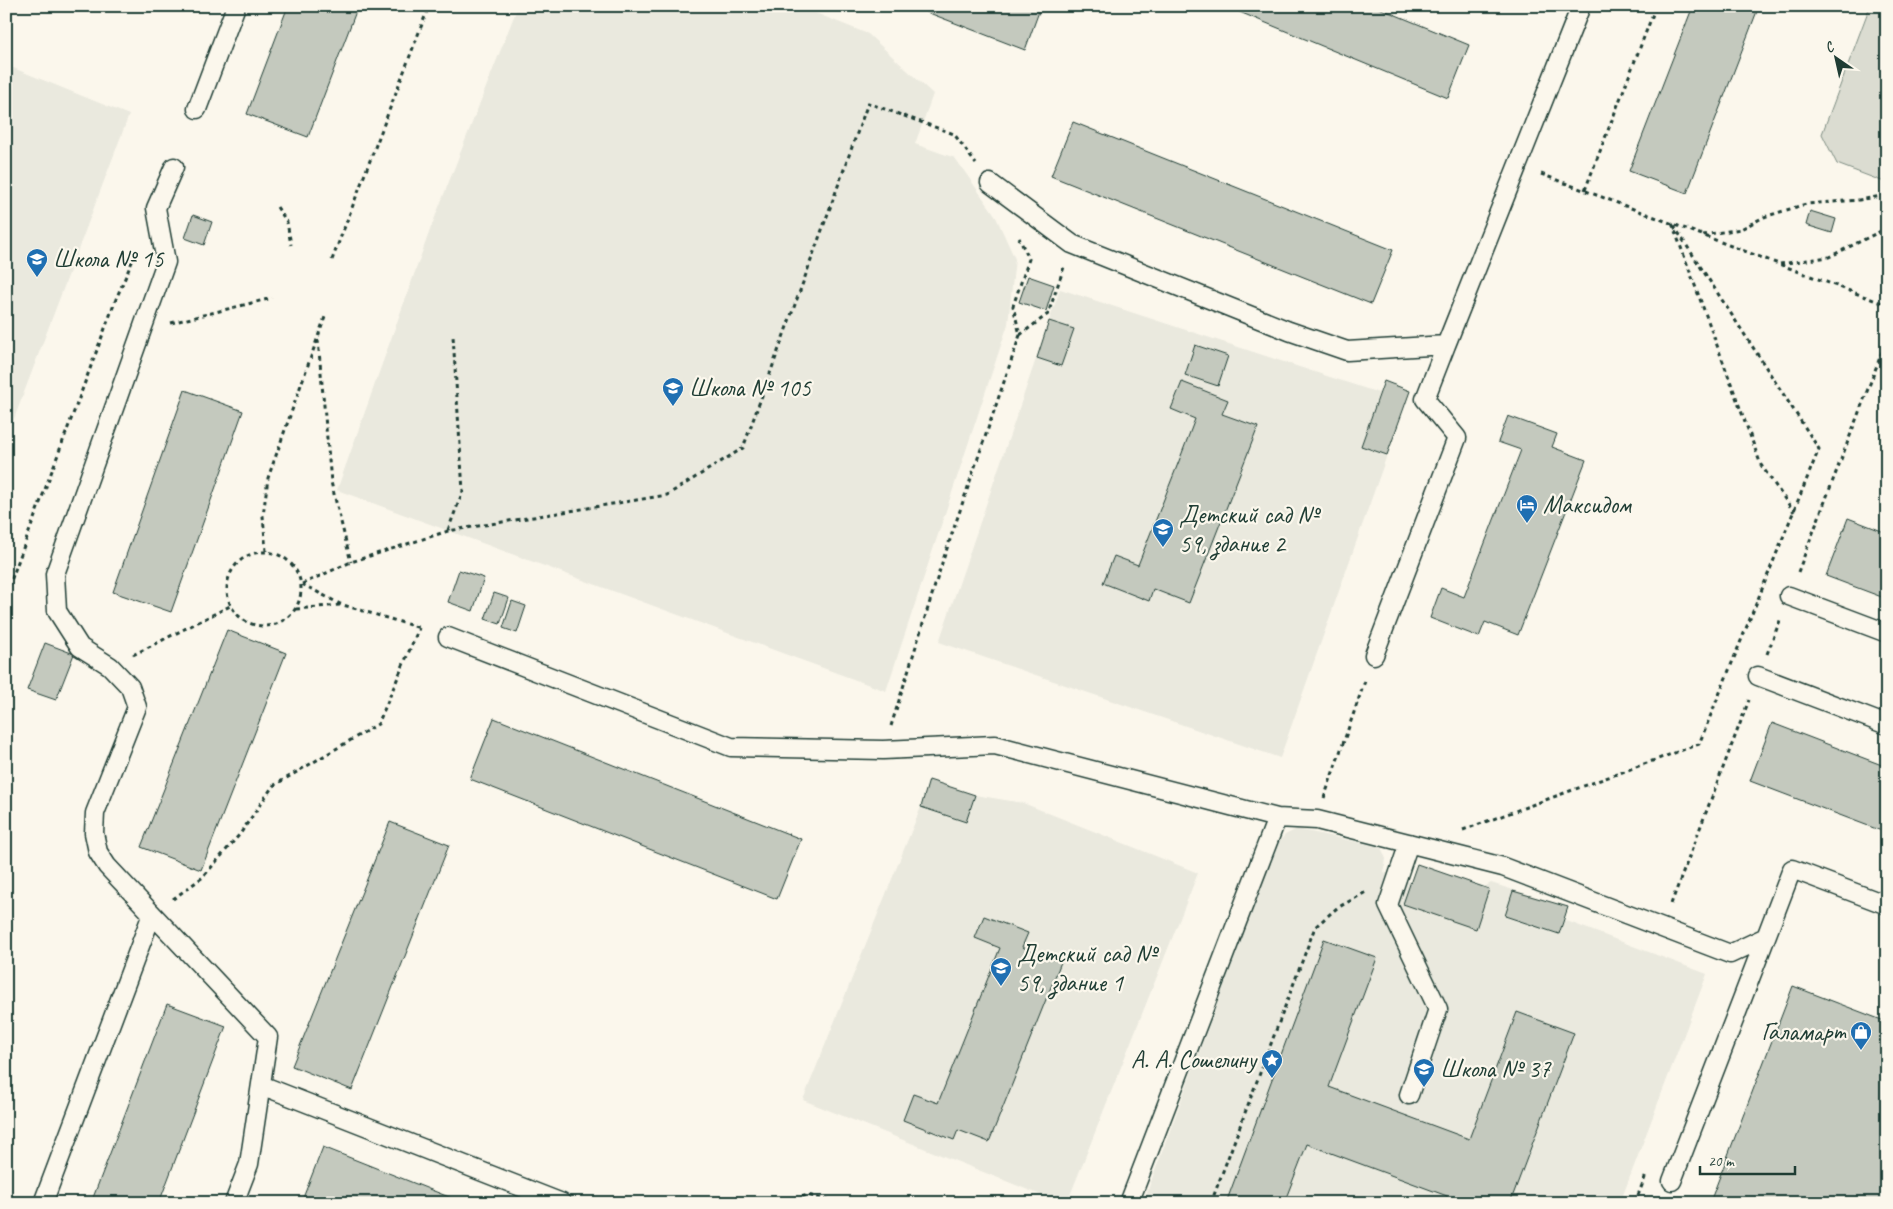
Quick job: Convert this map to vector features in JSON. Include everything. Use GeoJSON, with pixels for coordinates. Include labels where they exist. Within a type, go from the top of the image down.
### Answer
{"type":"FeatureCollection","features":[{"type":"Feature","properties":{"kind":"lane"},"geometry":{"type":"LineString","coordinates":[[197,109],[236,6]]}},
{"type":"Feature","properties":{"kind":"lane"},"geometry":{"type":"LineString","coordinates":[[1374,655],[1457,438],[1425,399],[1581,6]]}},
{"type":"Feature","properties":{"kind":"lane"},"geometry":{"type":"LineString","coordinates":[[174,167],[156,208],[166,262],[55,574],[57,611],[80,647],[110,666],[130,687],[137,707],[95,813],[94,833],[98,852],[107,866],[268,1037],[249,1164],[234,1203]]}},
{"type":"Feature","properties":{"kind":"lane"},"geometry":{"type":"LineString","coordinates":[[990,184],[1072,244],[1289,331],[1347,351],[1446,345]]}},
{"type":"Feature","properties":{"kind":"lane"},"geometry":{"type":"LineString","coordinates":[[1789,596],[1887,634]]}},
{"type":"Feature","properties":{"kind":"lane"},"geometry":{"type":"LineString","coordinates":[[448,637],[731,747],[884,750],[995,745],[1277,818],[1317,820],[1503,868],[1730,954],[1766,937]]}},
{"type":"Feature","properties":{"kind":"lane"},"geometry":{"type":"LineString","coordinates":[[1758,676],[1887,725]]}},
{"type":"Feature","properties":{"kind":"lane"},"geometry":{"type":"LineString","coordinates":[[1129,1203],[1277,818]]}},
{"type":"Feature","properties":{"kind":"lane"},"geometry":{"type":"LineString","coordinates":[[1409,1095],[1438,1009],[1388,905],[1395,884],[1414,845]]}},
{"type":"Feature","properties":{"kind":"lane"},"geometry":{"type":"LineString","coordinates":[[1672,1181],[1792,869],[1887,905]]}},
{"type":"Feature","properties":{"kind":"lane"},"geometry":{"type":"LineString","coordinates":[[43,1203],[152,914]]}},
{"type":"Feature","properties":{"kind":"lane"},"geometry":{"type":"LineString","coordinates":[[261,1086],[562,1203]]}},
{"type":"Feature","properties":{"kind":"path"},"geometry":{"type":"LineString","coordinates":[[332,260],[429,6]]}},
{"type":"Feature","properties":{"kind":"path"},"geometry":{"type":"LineString","coordinates":[[1585,190],[1656,6]]}},
{"type":"Feature","properties":{"kind":"path"},"geometry":{"type":"LineString","coordinates":[[302,584],[350,562],[448,531],[667,495],[743,448],[868,103],[954,134],[990,184]]}},
{"type":"Feature","properties":{"kind":"path"},"geometry":{"type":"LineString","coordinates":[[1518,165],[1887,305]]}},
{"type":"Feature","properties":{"kind":"path"},"geometry":{"type":"LineString","coordinates":[[1702,235],[1741,229],[1764,217],[1806,204],[1859,200],[1887,195]]}},
{"type":"Feature","properties":{"kind":"path"},"geometry":{"type":"LineString","coordinates":[[277,207],[287,222],[291,245]]}},
{"type":"Feature","properties":{"kind":"path"},"geometry":{"type":"LineString","coordinates":[[6,594],[116,299],[156,208]]}},
{"type":"Feature","properties":{"kind":"path"},"geometry":{"type":"LineString","coordinates":[[1414,845],[1699,744],[1819,449],[1672,223]]}},
{"type":"Feature","properties":{"kind":"path"},"geometry":{"type":"LineString","coordinates":[[1672,223],[1760,465],[1794,512]]}},
{"type":"Feature","properties":{"kind":"path"},"geometry":{"type":"LineString","coordinates":[[1780,264],[1829,257],[1887,228]]}},
{"type":"Feature","properties":{"kind":"path"},"geometry":{"type":"LineString","coordinates":[[884,750],[942,563],[1020,335],[1013,306],[1029,259],[1017,234]]}},
{"type":"Feature","properties":{"kind":"path"},"geometry":{"type":"LineString","coordinates":[[1020,335],[1048,314],[1072,244]]}},
{"type":"Feature","properties":{"kind":"path"},"geometry":{"type":"LineString","coordinates":[[142,330],[272,298]]}},
{"type":"Feature","properties":{"kind":"path"},"geometry":{"type":"LineString","coordinates":[[266,551],[263,516],[268,478],[326,317]]}},
{"type":"Feature","properties":{"kind":"path"},"geometry":{"type":"LineString","coordinates":[[448,531],[463,491],[453,336]]}},
{"type":"Feature","properties":{"kind":"path"},"geometry":{"type":"LineString","coordinates":[[318,337],[330,482],[350,562]]}},
{"type":"Feature","properties":{"kind":"path"},"geometry":{"type":"LineString","coordinates":[[1662,928],[1887,339]]}},
{"type":"Feature","properties":{"kind":"path"},"geometry":{"type":"LineString","coordinates":[[266,551],[278,554],[289,561],[297,572],[302,584],[301,597],[296,609],[287,619],[275,625],[249,624],[239,617],[230,606],[227,594],[227,581],[232,569],[241,559],[253,553],[266,551]]}},
{"type":"Feature","properties":{"kind":"path"},"geometry":{"type":"LineString","coordinates":[[302,584],[340,604],[448,637]]}},
{"type":"Feature","properties":{"kind":"path"},"geometry":{"type":"LineString","coordinates":[[296,609],[340,604]]}},
{"type":"Feature","properties":{"kind":"path"},"geometry":{"type":"LineString","coordinates":[[110,666],[230,606]]}},
{"type":"Feature","properties":{"kind":"path"},"geometry":{"type":"LineString","coordinates":[[152,914],[203,877],[240,834],[273,786],[378,724],[419,628]]}},
{"type":"Feature","properties":{"kind":"path"},"geometry":{"type":"LineString","coordinates":[[1317,820],[1374,655]]}},
{"type":"Feature","properties":{"kind":"path"},"geometry":{"type":"LineString","coordinates":[[1212,1203],[1315,927],[1337,908],[1366,892],[1395,884]]}},
{"type":"Feature","properties":{"kind":"path"},"geometry":{"type":"LineString","coordinates":[[787,1203],[807,1195],[840,1203]]}},
{"type":"Feature","properties":{"kind":"shaded area","name":"Школа № 105"},"geometry":{"type":"Polygon","coordinates":[[[518,6],[798,6],[868,34],[933,94],[915,144],[955,158],[995,215],[1015,259],[1008,324],[886,691],[337,490],[430,230],[518,6]]]}},
{"type":"Feature","properties":{"kind":"shaded area"},"geometry":{"type":"Polygon","coordinates":[[[1870,6],[1887,6],[1887,183],[1837,164],[1822,134],[1870,6]]]}},
{"type":"Feature","properties":{"kind":"shaded area","name":"Школа № 15"},"geometry":{"type":"Polygon","coordinates":[[[6,65],[129,115],[6,440],[6,65]]]}},
{"type":"Feature","properties":{"kind":"shaded area","name":"Детский сад № 59, здание 2"},"geometry":{"type":"Polygon","coordinates":[[[1060,289],[1379,393],[1361,446],[1387,455],[1280,758],[939,642],[1060,289]]]}},
{"type":"Feature","properties":{"kind":"shaded area","name":"Детский сад № 59, здание 1"},"geometry":{"type":"Polygon","coordinates":[[[929,780],[975,795],[1023,803],[1198,873],[1067,1203],[1061,1203],[803,1100],[921,807],[929,780]]]}},
{"type":"Feature","properties":{"kind":"shaded area","name":"Школа № 37"},"geometry":{"type":"Polygon","coordinates":[[[1297,829],[1381,847],[1386,859],[1384,872],[1411,882],[1417,864],[1484,887],[1491,883],[1568,907],[1564,920],[1707,974],[1620,1203],[1143,1203],[1276,845],[1285,835],[1297,829]]]}},
{"type":"Feature","properties":{"kind":"building"},"geometry":{"type":"Polygon","coordinates":[[[288,6],[358,6],[308,137],[247,114],[288,6]]]}},
{"type":"Feature","properties":{"kind":"building"},"geometry":{"type":"Polygon","coordinates":[[[911,6],[1041,6],[1025,50],[911,6]]]}},
{"type":"Feature","properties":{"kind":"building"},"geometry":{"type":"Polygon","coordinates":[[[1225,6],[1374,6],[1469,45],[1448,98],[1225,6]]]}},
{"type":"Feature","properties":{"kind":"building"},"geometry":{"type":"Polygon","coordinates":[[[1693,6],[1759,6],[1687,193],[1629,171],[1693,6]]]}},
{"type":"Feature","properties":{"kind":"building"},"geometry":{"type":"Polygon","coordinates":[[[1073,122],[1393,250],[1371,304],[1051,176],[1073,122]]]}},
{"type":"Feature","properties":{"kind":"building"},"geometry":{"type":"Polygon","coordinates":[[[1810,211],[1836,219],[1832,233],[1806,225],[1810,211]]]}},
{"type":"Feature","properties":{"kind":"building"},"geometry":{"type":"Polygon","coordinates":[[[193,215],[212,222],[204,245],[185,238],[193,215]]]}},
{"type":"Feature","properties":{"kind":"building"},"geometry":{"type":"Polygon","coordinates":[[[1028,276],[1054,285],[1046,311],[1019,302],[1028,276]]]}},
{"type":"Feature","properties":{"kind":"building"},"geometry":{"type":"Polygon","coordinates":[[[1049,321],[1074,329],[1061,366],[1037,358],[1049,321]]]}},
{"type":"Feature","properties":{"kind":"building"},"geometry":{"type":"Polygon","coordinates":[[[1195,345],[1228,356],[1218,386],[1185,375],[1195,345]]]}},
{"type":"Feature","properties":{"kind":"building"},"geometry":{"type":"Polygon","coordinates":[[[1384,381],[1410,391],[1387,455],[1361,446],[1384,381]]]}},
{"type":"Feature","properties":{"kind":"building"},"geometry":{"type":"Polygon","coordinates":[[[1182,382],[1228,400],[1222,414],[1258,427],[1189,603],[1153,589],[1149,601],[1103,583],[1114,556],[1138,565],[1179,461],[1195,419],[1171,409],[1182,382]]]}},
{"type":"Feature","properties":{"kind":"building"},"geometry":{"type":"Polygon","coordinates":[[[185,390],[243,411],[171,612],[113,592],[185,390]]]}},
{"type":"Feature","properties":{"kind":"building","name":"Максидом"},"geometry":{"type":"Polygon","coordinates":[[[1508,416],[1557,434],[1552,447],[1586,460],[1518,635],[1485,622],[1479,637],[1430,618],[1441,588],[1464,597],[1521,450],[1498,442],[1508,416]]]}},
{"type":"Feature","properties":{"kind":"building"},"geometry":{"type":"Polygon","coordinates":[[[1848,518],[1887,533],[1887,599],[1826,576],[1848,518]]]}},
{"type":"Feature","properties":{"kind":"building"},"geometry":{"type":"Polygon","coordinates":[[[459,570],[484,578],[473,611],[448,602],[459,570]]]}},
{"type":"Feature","properties":{"kind":"building"},"geometry":{"type":"Polygon","coordinates":[[[494,593],[509,598],[500,624],[485,619],[494,593]]]}},
{"type":"Feature","properties":{"kind":"building"},"geometry":{"type":"Polygon","coordinates":[[[512,601],[526,606],[517,633],[503,628],[512,601]]]}},
{"type":"Feature","properties":{"kind":"building"},"geometry":{"type":"Polygon","coordinates":[[[227,630],[286,653],[201,870],[141,847],[227,630]]]}},
{"type":"Feature","properties":{"kind":"building"},"geometry":{"type":"Polygon","coordinates":[[[45,643],[74,654],[56,700],[27,690],[45,643]]]}},
{"type":"Feature","properties":{"kind":"building"},"geometry":{"type":"Polygon","coordinates":[[[494,718],[801,839],[777,899],[470,779],[494,718]]]}},
{"type":"Feature","properties":{"kind":"building"},"geometry":{"type":"Polygon","coordinates":[[[1772,723],[1887,767],[1887,833],[1750,781],[1772,723]]]}},
{"type":"Feature","properties":{"kind":"building"},"geometry":{"type":"Polygon","coordinates":[[[929,780],[975,795],[966,822],[921,807],[929,780]]]}},
{"type":"Feature","properties":{"kind":"building"},"geometry":{"type":"Polygon","coordinates":[[[390,822],[449,845],[352,1090],[292,1066],[390,822]]]}},
{"type":"Feature","properties":{"kind":"building"},"geometry":{"type":"Polygon","coordinates":[[[1417,864],[1489,889],[1476,929],[1403,904],[1417,864]]]}},
{"type":"Feature","properties":{"kind":"building"},"geometry":{"type":"Polygon","coordinates":[[[1513,891],[1568,907],[1559,934],[1505,916],[1513,891]]]}},
{"type":"Feature","properties":{"kind":"building"},"geometry":{"type":"Polygon","coordinates":[[[984,916],[1028,933],[1022,947],[1061,962],[989,1142],[958,1130],[954,1140],[903,1120],[913,1094],[938,1103],[1000,948],[975,938],[984,916]]]}},
{"type":"Feature","properties":{"kind":"building"},"geometry":{"type":"Polygon","coordinates":[[[1324,939],[1377,958],[1329,1087],[1469,1139],[1517,1012],[1574,1033],[1510,1203],[1445,1203],[1447,1196],[1307,1144],[1284,1203],[1226,1203],[1324,939]]]}},
{"type":"Feature","properties":{"kind":"building"},"geometry":{"type":"Polygon","coordinates":[[[1793,986],[1887,1022],[1887,1203],[1710,1202],[1793,986]]]}},
{"type":"Feature","properties":{"kind":"building"},"geometry":{"type":"Polygon","coordinates":[[[167,1004],[226,1026],[159,1203],[91,1203],[167,1004]]]}},
{"type":"Feature","properties":{"kind":"building"},"geometry":{"type":"Polygon","coordinates":[[[323,1147],[464,1203],[301,1203],[323,1147]]]}},
{"type":"Feature","properties":{"kind":"place","name":"Школа № 15"},"geometry":{"type":"Point","coordinates":[37,278]}},
{"type":"Feature","properties":{"kind":"place","name":"Школа № 105"},"geometry":{"type":"Point","coordinates":[673,407]}},
{"type":"Feature","properties":{"kind":"place","name":"Максидом"},"geometry":{"type":"Point","coordinates":[1527,524]}},
{"type":"Feature","properties":{"kind":"place","name":"Детский сад № 59, здание 2"},"geometry":{"type":"Point","coordinates":[1163,548]}},
{"type":"Feature","properties":{"kind":"place","name":"Детский сад № 59, здание 1"},"geometry":{"type":"Point","coordinates":[1001,987]}},
{"type":"Feature","properties":{"kind":"place","name":"Галамарт"},"geometry":{"type":"Point","coordinates":[1861,1051]}},
{"type":"Feature","properties":{"kind":"place","name":"А. А. Сошелину"},"geometry":{"type":"Point","coordinates":[1272,1079]}},
{"type":"Feature","properties":{"kind":"place","name":"Школа № 37"},"geometry":{"type":"Point","coordinates":[1424,1088]}}]}
